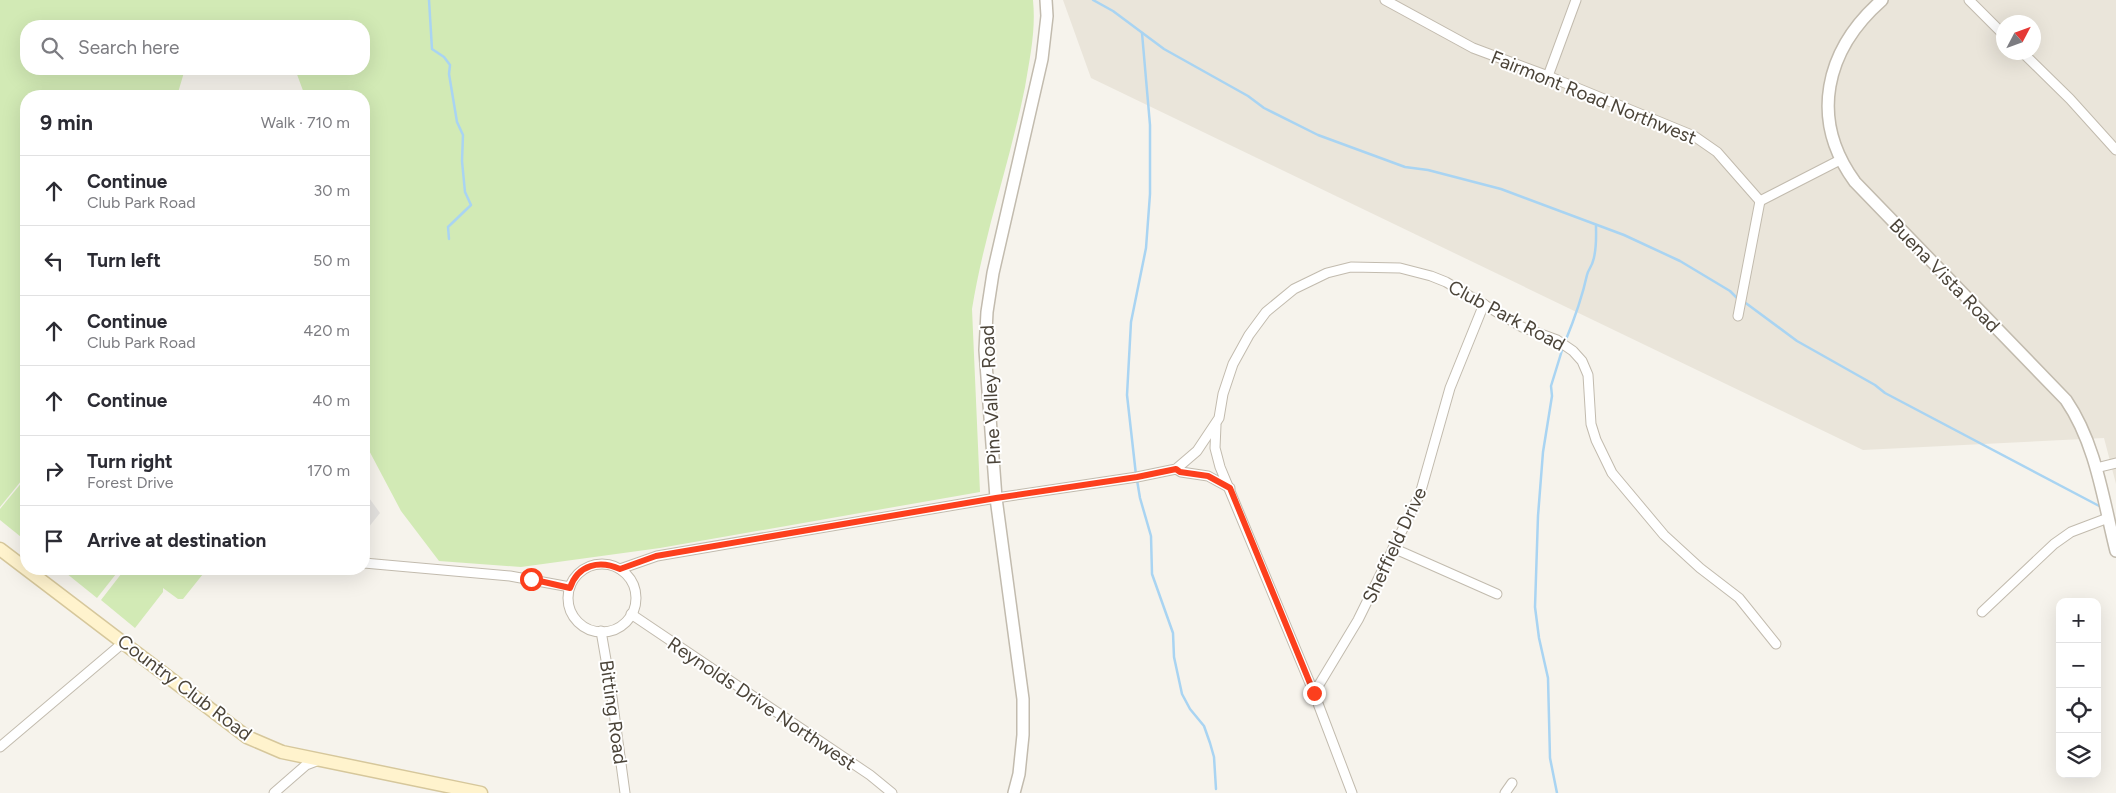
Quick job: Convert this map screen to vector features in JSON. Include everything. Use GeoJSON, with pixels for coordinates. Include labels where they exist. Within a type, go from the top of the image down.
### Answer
{"type":"FeatureCollection","features":[{"type":"Feature","properties":{"kind":"main road","name":"Country Club Road"},"geometry":{"type":"LineString","coordinates":[[0,550],[20,565]]}},
{"type":"Feature","properties":{"kind":"main road","name":"Country Club Road"},"geometry":{"type":"LineString","coordinates":[[34,575],[247,737],[282,752],[481,793]]}},
{"type":"Feature","properties":{"kind":"street","name":"Pine Valley Road"},"geometry":{"type":"LineString","coordinates":[[1014,793],[1019,774],[1023,735],[1023,699],[996,498],[986,350],[986,312],[993,273],[1042,59],[1047,16],[1046,0]]}},
{"type":"Feature","properties":{"kind":"street","name":"Fairmont Road Northwest"},"geometry":{"type":"LineString","coordinates":[[1386,0],[1473,48],[1548,76],[1694,136],[1717,152],[1760,201]]}},
{"type":"Feature","properties":{"kind":"street"},"geometry":{"type":"LineString","coordinates":[[1548,76],[1576,0]]}},
{"type":"Feature","properties":{"kind":"street","name":"Buena Vista Road"},"geometry":{"type":"LineString","coordinates":[[1882,0],[1862,20],[1850,36],[1830,81],[1827,109],[1830,129],[1840,160],[1866,194],[2066,400],[2084,432],[2096,468],[2116,551]]}},
{"type":"Feature","properties":{"kind":"street"},"geometry":{"type":"LineString","coordinates":[[1969,0],[1996,26]]}},
{"type":"Feature","properties":{"kind":"street"},"geometry":{"type":"LineString","coordinates":[[2030,60],[2070,99],[2116,150]]}},
{"type":"Feature","properties":{"kind":"street"},"geometry":{"type":"LineString","coordinates":[[1738,316],[1760,201],[1840,160]]}},
{"type":"Feature","properties":{"kind":"street","name":"Club Park Road"},"geometry":{"type":"LineString","coordinates":[[620,569],[656,556],[1176,469],[1198,451],[1217,422],[1230,371],[1260,318],[1294,289],[1327,272],[1351,267],[1384,267],[1412,270],[1446,282],[1522,327],[1564,344],[1582,361],[1588,375],[1592,424],[1596,440],[1612,473],[1664,535],[1700,568],[1739,598],[1776,644]]}},
{"type":"Feature","properties":{"kind":"street","name":"Sheffield Drive"},"geometry":{"type":"LineString","coordinates":[[1314,693],[1357,621],[1420,494],[1450,388],[1484,304]]}},
{"type":"Feature","properties":{"kind":"street"},"geometry":{"type":"LineString","coordinates":[[1217,422],[1215,431],[1217,460],[1314,693],[1352,793]]}},
{"type":"Feature","properties":{"kind":"street"},"geometry":{"type":"LineString","coordinates":[[2096,468],[2116,463]]}},
{"type":"Feature","properties":{"kind":"street"},"geometry":{"type":"LineString","coordinates":[[1176,469],[1180,472],[1208,476],[1230,488]]}},
{"type":"Feature","properties":{"kind":"street"},"geometry":{"type":"LineString","coordinates":[[1982,612],[2054,544],[2071,532],[2108,518]]}},
{"type":"Feature","properties":{"kind":"street"},"geometry":{"type":"LineString","coordinates":[[1393,548],[1497,594]]}},
{"type":"Feature","properties":{"kind":"street"},"geometry":{"type":"LineString","coordinates":[[370,564],[510,576],[570,588]]}},
{"type":"Feature","properties":{"kind":"street"},"geometry":{"type":"LineString","coordinates":[[604,564],[620,569],[633,585],[636,595],[635,605],[631,614],[619,627],[601,632],[580,624],[573,615],[569,604],[570,588],[578,573],[588,567],[604,564]]}},
{"type":"Feature","properties":{"kind":"street","name":"Reynolds Drive Northwest"},"geometry":{"type":"LineString","coordinates":[[631,614],[870,775],[892,793]]}},
{"type":"Feature","properties":{"kind":"street","name":"Bitting Road"},"geometry":{"type":"LineString","coordinates":[[601,632],[625,793]]}},
{"type":"Feature","properties":{"kind":"street"},"geometry":{"type":"LineString","coordinates":[[0,747],[124,642]]}},
{"type":"Feature","properties":{"kind":"street"},"geometry":{"type":"LineString","coordinates":[[274,793],[306,765],[319,760]]}},
{"type":"Feature","properties":{"kind":"street"},"geometry":{"type":"LineString","coordinates":[[1505,793],[1512,782]]}},
{"type":"Feature","properties":{"kind":"shaded area"},"geometry":{"type":"Polygon","coordinates":[[[1063,0],[2116,0],[2116,484],[2104,438],[1863,450],[1091,78],[1063,0]]]}},
{"type":"Feature","properties":{"kind":"shaded area"},"geometry":{"type":"Polygon","coordinates":[[[370,499],[380,513],[370,526],[370,499]]]}},
{"type":"Feature","properties":{"kind":"green space"},"geometry":{"type":"Polygon","coordinates":[[[0,0],[1033,0],[1033,33],[1025,87],[983,253],[972,309],[980,492],[660,548],[521,567],[439,561],[401,511],[370,452],[370,90],[303,90],[297,75],[370,75],[370,20],[20,20],[20,75],[183,75],[179,90],[20,90],[20,482],[0,507],[0,0]]]}},
{"type":"Feature","properties":{"kind":"green space"},"geometry":{"type":"Polygon","coordinates":[[[20,485],[20,536],[0,520],[0,509],[20,485]]]}},
{"type":"Feature","properties":{"kind":"green space"},"geometry":{"type":"Polygon","coordinates":[[[68,575],[115,575],[97,598],[68,575]]]}},
{"type":"Feature","properties":{"kind":"green space"},"geometry":{"type":"Polygon","coordinates":[[[120,575],[202,575],[183,599],[178,599],[163,588],[163,592],[135,628],[101,600],[120,575]]]}},
{"type":"Feature","properties":{"kind":"waterway"},"geometry":{"type":"LineString","coordinates":[[429,0],[432,49],[444,57],[450,65],[449,74],[457,122],[463,135],[462,161],[465,192],[471,205],[448,227],[449,239]]}},
{"type":"Feature","properties":{"kind":"waterway"},"geometry":{"type":"LineString","coordinates":[[1093,0],[1113,11],[1164,49],[1248,96],[1264,108],[1318,135],[1405,167],[1428,170],[1501,189],[1624,235],[1680,261],[1730,291],[1738,299]]}},
{"type":"Feature","properties":{"kind":"waterway"},"geometry":{"type":"LineString","coordinates":[[1136,475],[1127,395],[1131,322],[1146,248],[1150,194],[1150,125],[1142,33]]}},
{"type":"Feature","properties":{"kind":"waterway"},"geometry":{"type":"LineString","coordinates":[[1565,342],[1592,265],[1596,243],[1596,226]]}},
{"type":"Feature","properties":{"kind":"waterway"},"geometry":{"type":"LineString","coordinates":[[1743,301],[1797,341],[1875,385],[1885,393],[2103,508]]}},
{"type":"Feature","properties":{"kind":"waterway"},"geometry":{"type":"LineString","coordinates":[[1557,793],[1550,758],[1548,678],[1539,638],[1535,607],[1538,516],[1543,452],[1552,396],[1551,386],[1563,347]]}},
{"type":"Feature","properties":{"kind":"waterway"},"geometry":{"type":"LineString","coordinates":[[1137,480],[1151,536],[1152,574],[1173,633],[1174,657],[1182,694],[1190,709],[1204,726],[1214,757],[1216,789]]}},
{"type":"Feature","properties":{"kind":"route"},"geometry":{"type":"LineString","coordinates":[[531,579],[570,588],[578,573],[588,567],[599,564],[610,565],[620,569],[656,556],[1176,469],[1180,472],[1208,476],[1230,488],[1314,693]]}}]}
